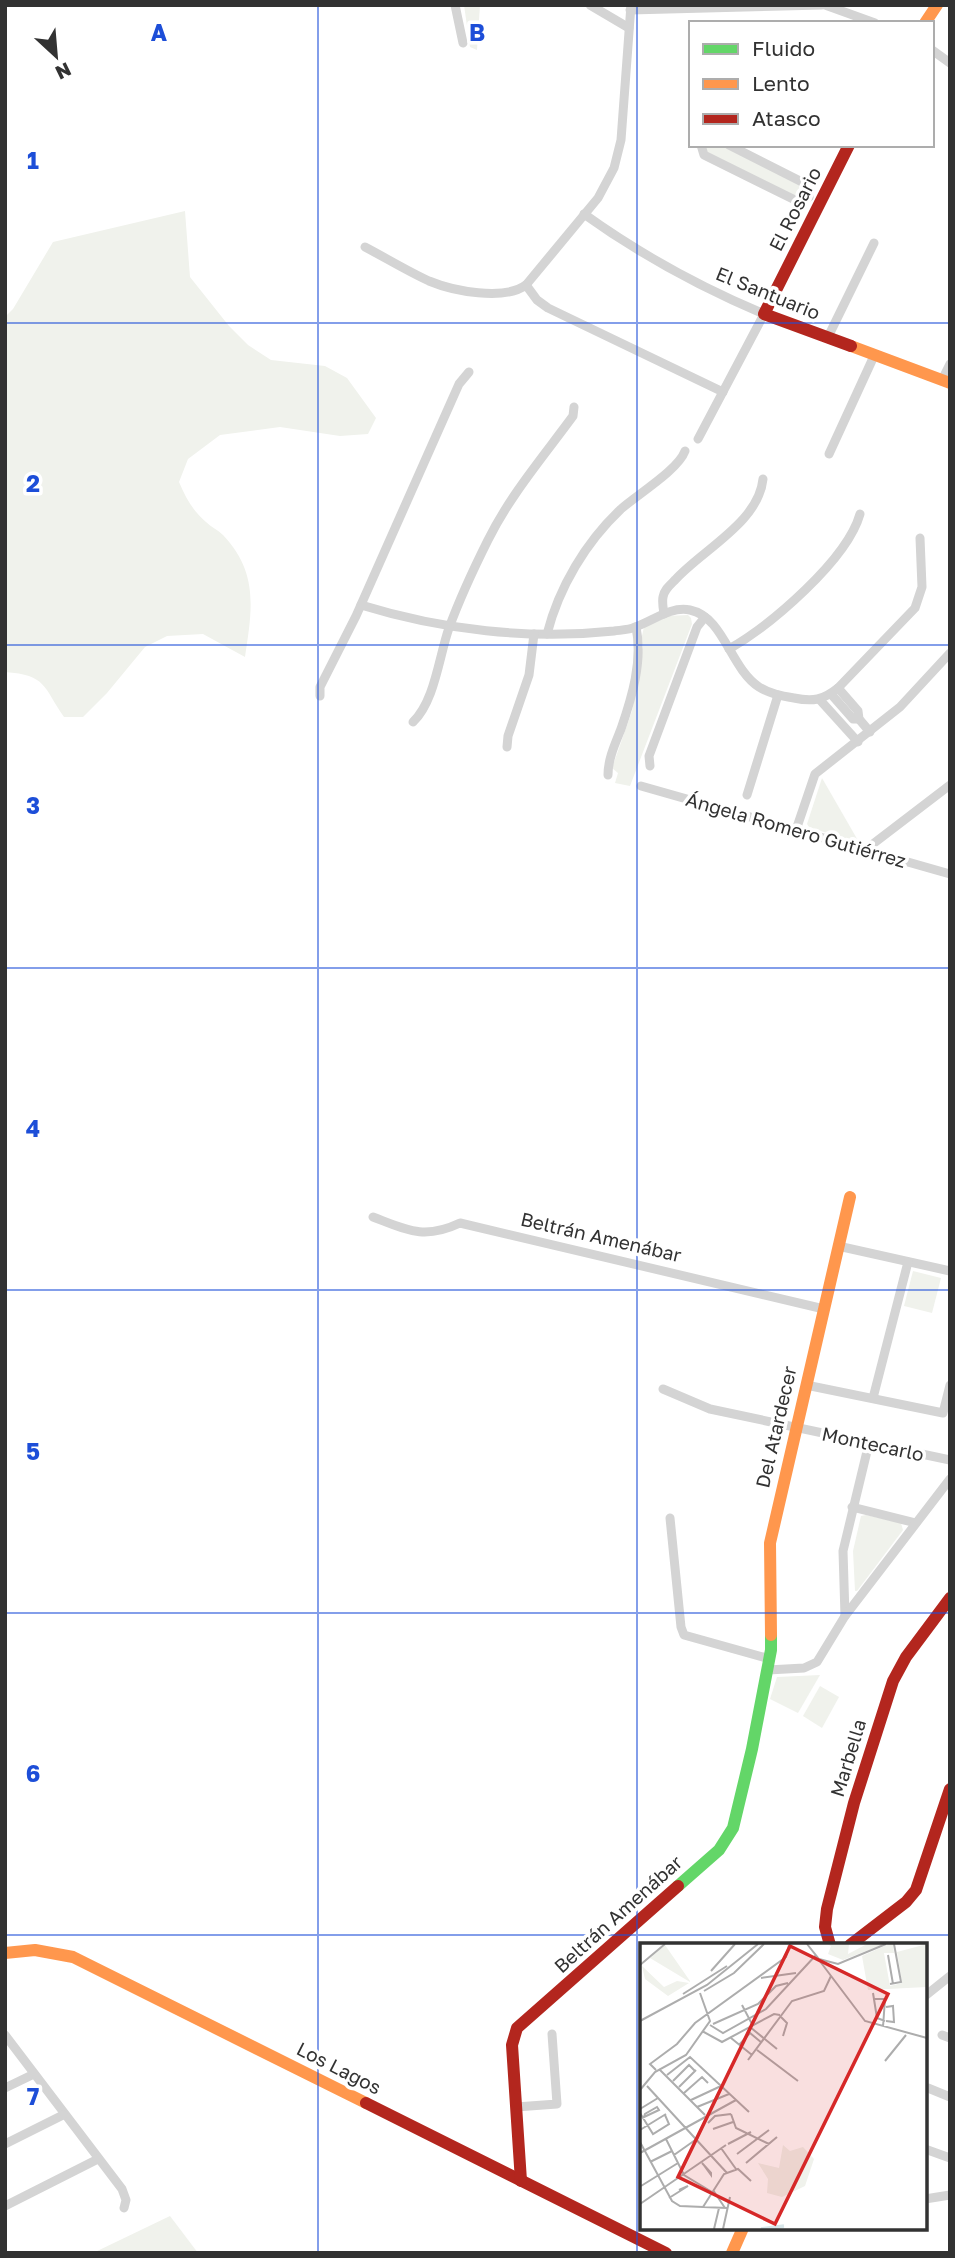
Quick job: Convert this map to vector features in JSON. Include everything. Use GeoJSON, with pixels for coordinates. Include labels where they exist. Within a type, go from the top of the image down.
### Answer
{"type":"FeatureCollection","features":[{"type":"Feature","properties":{"kind":"street"},"geometry":{"type":"LineString","coordinates":[[455,5],[463,43]]}},
{"type":"Feature","properties":{"kind":"street"},"geometry":{"type":"LineString","coordinates":[[590,5],[629,27]]}},
{"type":"Feature","properties":{"kind":"street"},"geometry":{"type":"LineString","coordinates":[[365,247],[430,281],[447,286],[498,295],[511,293],[526,285],[610,178],[620,149],[631,7],[823,5],[869,21]]}},
{"type":"Feature","properties":{"kind":"street"},"geometry":{"type":"LineString","coordinates":[[926,21],[937,5]]}},
{"type":"Feature","properties":{"kind":"street"},"geometry":{"type":"LineString","coordinates":[[934,51],[950,63]]}},
{"type":"Feature","properties":{"kind":"street"},"geometry":{"type":"LineString","coordinates":[[702,147],[705,155],[797,201],[815,199],[806,184],[733,147]]}},
{"type":"Feature","properties":{"kind":"street","name":"El Rosario"},"geometry":{"type":"LineString","coordinates":[[698,439],[764,314],[815,199],[848,147]]}},
{"type":"Feature","properties":{"kind":"street","name":"El Santuario"},"geometry":{"type":"LineString","coordinates":[[584,214],[677,274],[764,314],[946,382]]}},
{"type":"Feature","properties":{"kind":"street"},"geometry":{"type":"LineString","coordinates":[[828,337],[874,243]]}},
{"type":"Feature","properties":{"kind":"street"},"geometry":{"type":"LineString","coordinates":[[526,285],[533,296],[548,308],[723,392]]}},
{"type":"Feature","properties":{"kind":"street"},"geometry":{"type":"LineString","coordinates":[[829,454],[874,356]]}},
{"type":"Feature","properties":{"kind":"street"},"geometry":{"type":"LineString","coordinates":[[946,382],[950,364]]}},
{"type":"Feature","properties":{"kind":"street"},"geometry":{"type":"LineString","coordinates":[[320,696],[320,687],[361,605],[459,384],[469,372]]}},
{"type":"Feature","properties":{"kind":"street"},"geometry":{"type":"LineString","coordinates":[[413,722],[434,682],[450,626],[499,519],[524,480],[573,416],[574,407]]}},
{"type":"Feature","properties":{"kind":"street"},"geometry":{"type":"LineString","coordinates":[[547,634],[565,586],[591,541],[621,509],[676,464],[685,451]]}},
{"type":"Feature","properties":{"kind":"street"},"geometry":{"type":"LineString","coordinates":[[664,614],[662,599],[665,591],[752,509],[762,493],[763,479]]}},
{"type":"Feature","properties":{"kind":"street"},"geometry":{"type":"LineString","coordinates":[[729,649],[757,631],[808,586],[850,536],[860,513]]}},
{"type":"Feature","properties":{"kind":"street"},"geometry":{"type":"LineString","coordinates":[[361,605],[450,626],[534,634],[588,633],[636,627],[664,614],[689,609],[705,617],[717,628],[737,664],[758,687],[778,695],[820,700],[835,691],[915,608],[922,587],[920,538]]}},
{"type":"Feature","properties":{"kind":"street"},"geometry":{"type":"LineString","coordinates":[[650,766],[649,756],[696,627],[705,617]]}},
{"type":"Feature","properties":{"kind":"street"},"geometry":{"type":"LineString","coordinates":[[608,775],[608,764],[636,676],[639,640],[636,627]]}},
{"type":"Feature","properties":{"kind":"street"},"geometry":{"type":"LineString","coordinates":[[507,747],[508,736],[529,676],[534,634]]}},
{"type":"Feature","properties":{"kind":"street"},"geometry":{"type":"LineString","coordinates":[[796,830],[816,774],[909,698],[950,653]]}},
{"type":"Feature","properties":{"kind":"street"},"geometry":{"type":"LineString","coordinates":[[835,691],[853,719],[859,719],[870,732]]}},
{"type":"Feature","properties":{"kind":"street"},"geometry":{"type":"LineString","coordinates":[[747,795],[778,695]]}},
{"type":"Feature","properties":{"kind":"street"},"geometry":{"type":"LineString","coordinates":[[820,700],[858,742]]}},
{"type":"Feature","properties":{"kind":"street"},"geometry":{"type":"LineString","coordinates":[[865,850],[950,785]]}},
{"type":"Feature","properties":{"kind":"street","name":"Ángela Romero Gutiérrez"},"geometry":{"type":"LineString","coordinates":[[641,786],[950,874]]}},
{"type":"Feature","properties":{"kind":"street","name":"Del Atardecer"},"geometry":{"type":"LineString","coordinates":[[769,1665],[770,1543],[850,1197]]}},
{"type":"Feature","properties":{"kind":"street","name":"Beltrán Amenábar"},"geometry":{"type":"LineString","coordinates":[[373,1216],[419,1234],[442,1232],[460,1223],[824,1309]]}},
{"type":"Feature","properties":{"kind":"street"},"geometry":{"type":"LineString","coordinates":[[838,1246],[950,1271]]}},
{"type":"Feature","properties":{"kind":"street"},"geometry":{"type":"LineString","coordinates":[[873,1398],[908,1262]]}},
{"type":"Feature","properties":{"kind":"street"},"geometry":{"type":"LineString","coordinates":[[806,1385],[943,1413],[950,1385]]}},
{"type":"Feature","properties":{"kind":"street","name":"Montecarlo"},"geometry":{"type":"LineString","coordinates":[[663,1389],[710,1409],[950,1460]]}},
{"type":"Feature","properties":{"kind":"street"},"geometry":{"type":"LineString","coordinates":[[845,1616],[843,1551],[869,1443]]}},
{"type":"Feature","properties":{"kind":"street"},"geometry":{"type":"LineString","coordinates":[[670,1518],[684,1635],[769,1665],[804,1668],[813,1665],[820,1658],[845,1616],[949,1483]]}},
{"type":"Feature","properties":{"kind":"street"},"geometry":{"type":"LineString","coordinates":[[852,1507],[916,1523]]}},
{"type":"Feature","properties":{"kind":"street","name":"Marbella"},"geometry":{"type":"LineString","coordinates":[[829,1943],[825,1927],[827,1909],[854,1803],[890,1690],[906,1657],[950,1598]]}},
{"type":"Feature","properties":{"kind":"street","name":"Beltrán Amenábar"},"geometry":{"type":"LineString","coordinates":[[521,2181],[512,2045],[517,2028],[719,1850],[728,1838],[752,1749],[769,1665]]}},
{"type":"Feature","properties":{"kind":"street"},"geometry":{"type":"LineString","coordinates":[[853,1943],[913,1895],[950,1789]]}},
{"type":"Feature","properties":{"kind":"street","name":"Los Lagos"},"geometry":{"type":"LineString","coordinates":[[5,1953],[35,1950],[73,1957],[651,2249],[666,2253]]}},
{"type":"Feature","properties":{"kind":"street"},"geometry":{"type":"LineString","coordinates":[[927,1994],[950,1976]]}},
{"type":"Feature","properties":{"kind":"street"},"geometry":{"type":"LineString","coordinates":[[516,2107],[557,2104],[552,2034]]}},
{"type":"Feature","properties":{"kind":"street"},"geometry":{"type":"LineString","coordinates":[[5,2035],[122,2189],[126,2200],[124,2208]]}},
{"type":"Feature","properties":{"kind":"street"},"geometry":{"type":"LineString","coordinates":[[5,2088],[34,2074]]}},
{"type":"Feature","properties":{"kind":"street"},"geometry":{"type":"LineString","coordinates":[[928,2088],[950,2097]]}},
{"type":"Feature","properties":{"kind":"street"},"geometry":{"type":"LineString","coordinates":[[5,2144],[64,2115]]}},
{"type":"Feature","properties":{"kind":"street"},"geometry":{"type":"LineString","coordinates":[[927,2150],[950,2158]]}},
{"type":"Feature","properties":{"kind":"street"},"geometry":{"type":"LineString","coordinates":[[5,2206],[98,2159]]}},
{"type":"Feature","properties":{"kind":"street"},"geometry":{"type":"LineString","coordinates":[[927,2199],[950,2195]]}},
{"type":"Feature","properties":{"kind":"street"},"geometry":{"type":"LineString","coordinates":[[732,2253],[742,2230]]}},
{"type":"Feature","properties":{"kind":"shaded area"},"geometry":{"type":"Polygon","coordinates":[[[464,5],[480,5],[477,50],[470,47],[464,5]]]}},
{"type":"Feature","properties":{"kind":"shaded area"},"geometry":{"type":"Polygon","coordinates":[[[705,147],[725,147],[802,185],[807,190],[804,197],[798,198],[707,153],[705,147]]]}},
{"type":"Feature","properties":{"kind":"shaded area"},"geometry":{"type":"Polygon","coordinates":[[[185,211],[190,277],[229,326],[248,345],[271,360],[325,366],[347,378],[376,418],[368,434],[340,436],[280,427],[220,435],[188,459],[179,482],[184,493],[197,513],[235,549],[248,578],[251,608],[245,657],[203,634],[167,636],[145,647],[83,717],[64,717],[47,690],[37,680],[5,672],[5,317],[13,309],[53,242],[185,211]]]}},
{"type":"Feature","properties":{"kind":"shaded area"},"geometry":{"type":"Polygon","coordinates":[[[688,615],[692,624],[630,786],[615,783],[618,773],[612,768],[632,711],[644,627],[667,616],[688,615]]]}},
{"type":"Feature","properties":{"kind":"shaded area"},"geometry":{"type":"Polygon","coordinates":[[[822,778],[860,844],[809,827],[807,824],[822,778]]]}},
{"type":"Feature","properties":{"kind":"shaded area"},"geometry":{"type":"Polygon","coordinates":[[[913,1271],[941,1278],[932,1313],[904,1306],[913,1271]]]}},
{"type":"Feature","properties":{"kind":"shaded area"},"geometry":{"type":"Polygon","coordinates":[[[861,1516],[901,1523],[903,1530],[855,1591],[853,1551],[861,1516]]]}},
{"type":"Feature","properties":{"kind":"shaded area"},"geometry":{"type":"Polygon","coordinates":[[[820,1675],[798,1713],[770,1699],[777,1677],[820,1675]]]}},
{"type":"Feature","properties":{"kind":"shaded area"},"geometry":{"type":"Polygon","coordinates":[[[820,1686],[839,1697],[822,1728],[803,1716],[820,1686]]]}},
{"type":"Feature","properties":{"kind":"shaded area"},"geometry":{"type":"Polygon","coordinates":[[[170,2216],[198,2253],[93,2253],[170,2216]]]}},
{"type":"Feature","properties":{"kind":"traffic: fast"},"geometry":{"type":"LineString","coordinates":[[678,1886],[719,1850],[733,1828],[752,1749],[771,1650],[771,1635]]}},
{"type":"Feature","properties":{"kind":"traffic: slow"},"geometry":{"type":"LineString","coordinates":[[926,21],[937,5]]}},
{"type":"Feature","properties":{"kind":"traffic: slow"},"geometry":{"type":"LineString","coordinates":[[851,346],[950,383]]}},
{"type":"Feature","properties":{"kind":"traffic: slow"},"geometry":{"type":"LineString","coordinates":[[771,1635],[770,1543],[850,1197]]}},
{"type":"Feature","properties":{"kind":"traffic: slow"},"geometry":{"type":"LineString","coordinates":[[5,1953],[35,1950],[73,1957],[366,2103]]}},
{"type":"Feature","properties":{"kind":"traffic: slow"},"geometry":{"type":"LineString","coordinates":[[732,2253],[742,2230]]}},
{"type":"Feature","properties":{"kind":"traffic: jam"},"geometry":{"type":"LineString","coordinates":[[848,147],[764,314],[851,346]]}},
{"type":"Feature","properties":{"kind":"traffic: jam"},"geometry":{"type":"LineString","coordinates":[[829,1943],[825,1927],[827,1909],[854,1803],[893,1681],[906,1657],[950,1598]]}},
{"type":"Feature","properties":{"kind":"traffic: jam"},"geometry":{"type":"LineString","coordinates":[[853,1943],[906,1902],[916,1890],[950,1789]]}},
{"type":"Feature","properties":{"kind":"traffic: jam"},"geometry":{"type":"LineString","coordinates":[[521,2181],[512,2045],[517,2028],[678,1886]]}},
{"type":"Feature","properties":{"kind":"traffic: jam"},"geometry":{"type":"LineString","coordinates":[[366,2103],[666,2253]]}}]}
